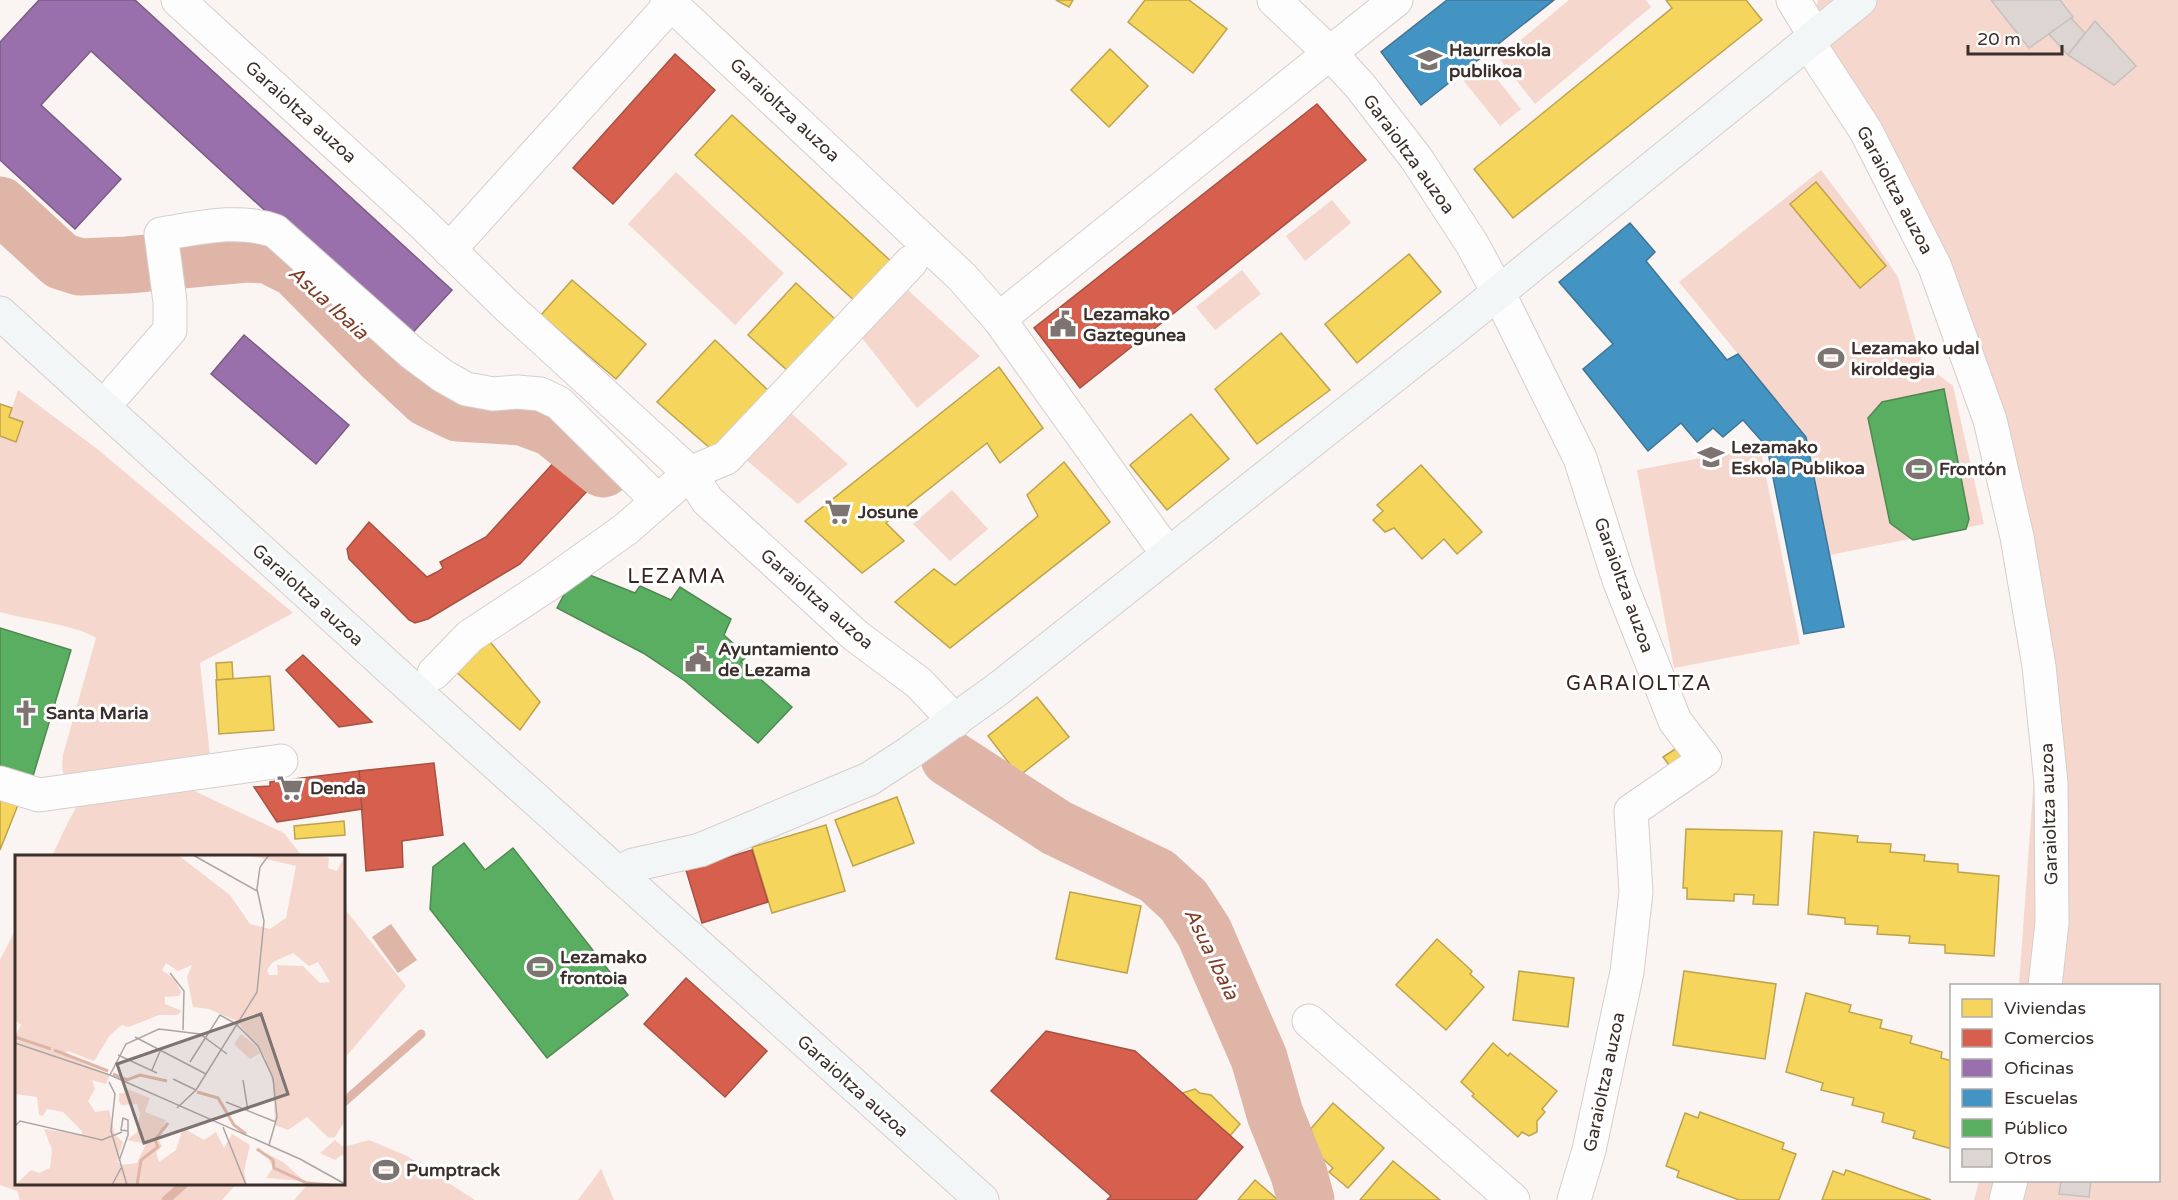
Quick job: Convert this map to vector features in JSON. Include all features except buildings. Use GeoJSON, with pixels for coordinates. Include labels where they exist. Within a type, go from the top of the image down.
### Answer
{"type":"FeatureCollection","features":[{"type":"Feature","properties":{"kind":"street","name":"Garaioltza auzoa"},"geometry":{"type":"LineString","coordinates":[[178,0],[690,473],[707,500],[856,636],[919,683],[956,721]]}},
{"type":"Feature","properties":{"kind":"street","name":"Garaioltza auzoa"},"geometry":{"type":"LineString","coordinates":[[1274,0],[1330,53],[1361,87],[1416,158],[1472,244],[1580,458],[1619,580],[1681,729],[1705,760],[1631,811],[1636,892],[1627,972],[1589,1150],[1574,1200]]}},
{"type":"Feature","properties":{"kind":"street"},"geometry":{"type":"LineString","coordinates":[[999,319],[1396,0]]}},
{"type":"Feature","properties":{"kind":"street","name":"Garaioltza auzoa"},"geometry":{"type":"LineString","coordinates":[[1793,0],[1812,39],[1866,131],[1935,267],[1990,420],[2017,537],[2035,643],[2051,783],[2052,923],[2045,984]]}},
{"type":"Feature","properties":{"kind":"street"},"geometry":{"type":"LineString","coordinates":[[618,874],[633,865],[700,850],[869,779],[956,721],[1498,292],[1860,0]]}},
{"type":"Feature","properties":{"kind":"street","name":"Garaioltza auzoa"},"geometry":{"type":"LineString","coordinates":[[450,249],[669,2],[944,258],[999,319],[1168,552]]}},
{"type":"Feature","properties":{"kind":"street"},"geometry":{"type":"LineString","coordinates":[[117,391],[170,330],[170,302],[161,234],[241,224],[258,225],[275,231],[412,353],[443,376],[466,389],[493,394],[517,392],[540,394],[559,403],[658,501]]}},
{"type":"Feature","properties":{"kind":"street"},"geometry":{"type":"LineString","coordinates":[[434,673],[470,636],[616,536],[690,473],[726,458],[911,262]]}},
{"type":"Feature","properties":{"kind":"street","name":"Garaioltza auzoa"},"geometry":{"type":"LineString","coordinates":[[0,313],[416,692],[982,1200]]}},
{"type":"Feature","properties":{"kind":"street"},"geometry":{"type":"LineString","coordinates":[[0,783],[39,795],[281,761]]}},
{"type":"Feature","properties":{"kind":"street"},"geometry":{"type":"LineString","coordinates":[[1309,1022],[1513,1200]]}},
{"type":"Feature","properties":{"kind":"street"},"geometry":{"type":"LineString","coordinates":[[2006,1200],[2010,1182]]}},
{"type":"Feature","properties":{"kind":"shaded area"},"geometry":{"type":"Polygon","coordinates":[[[1569,0],[1646,0],[1651,7],[1535,104],[1499,58],[1569,0]]]}},
{"type":"Feature","properties":{"kind":"shaded area"},"geometry":{"type":"Polygon","coordinates":[[[1818,0],[2178,0],[2178,1200],[1974,1200],[1979,1182],[2160,1182],[2160,984],[2019,984],[2040,694],[1968,322],[1807,56],[1818,0]]]}},
{"type":"Feature","properties":{"kind":"shaded area"},"geometry":{"type":"Polygon","coordinates":[[[1485,64],[1521,109],[1500,126],[1464,81],[1485,64]]]}},
{"type":"Feature","properties":{"kind":"shaded area","name":"Lezamako udal kiroldegia"},"geometry":{"type":"Polygon","coordinates":[[[1821,170],[1898,277],[1922,362],[1953,386],[1984,524],[1830,555],[1806,437],[1679,282],[1821,170]]]}},
{"type":"Feature","properties":{"kind":"shaded area"},"geometry":{"type":"Polygon","coordinates":[[[676,172],[784,273],[735,325],[628,224],[676,172]]]}},
{"type":"Feature","properties":{"kind":"shaded area"},"geometry":{"type":"Polygon","coordinates":[[[1332,200],[1351,223],[1305,261],[1286,236],[1332,200]]]}},
{"type":"Feature","properties":{"kind":"shaded area"},"geometry":{"type":"Polygon","coordinates":[[[1242,270],[1261,294],[1215,330],[1196,307],[1242,270]]]}},
{"type":"Feature","properties":{"kind":"shaded area"},"geometry":{"type":"Polygon","coordinates":[[[899,282],[980,356],[917,408],[855,329],[899,282]]]}},
{"type":"Feature","properties":{"kind":"shaded area"},"geometry":{"type":"Polygon","coordinates":[[[18,390],[96,448],[293,613],[200,663],[211,765],[188,788],[284,833],[301,855],[52,855],[86,790],[66,778],[62,763],[96,638],[76,629],[0,612],[0,436],[16,442],[9,417],[18,390]]]}},
{"type":"Feature","properties":{"kind":"shaded area"},"geometry":{"type":"Polygon","coordinates":[[[782,405],[848,464],[798,504],[738,453],[782,405]]]}},
{"type":"Feature","properties":{"kind":"shaded area"},"geometry":{"type":"Polygon","coordinates":[[[1760,447],[1800,644],[1674,668],[1637,470],[1760,447]]]}},
{"type":"Feature","properties":{"kind":"shaded area"},"geometry":{"type":"Polygon","coordinates":[[[952,490],[988,529],[950,561],[913,524],[952,490]]]}},
{"type":"Feature","properties":{"kind":"shaded area"},"geometry":{"type":"Polygon","coordinates":[[[345,909],[406,986],[345,1058],[345,909]]]}},
{"type":"Feature","properties":{"kind":"shaded area"},"geometry":{"type":"Polygon","coordinates":[[[391,924],[417,960],[398,973],[372,937],[391,924]]]}},
{"type":"Feature","properties":{"kind":"shaded area"},"geometry":{"type":"Polygon","coordinates":[[[15,931],[15,1185],[235,1185],[222,1200],[20,1200],[17,1191],[0,1185],[0,960],[15,931]]]}},
{"type":"Feature","properties":{"kind":"shaded area","name":"Pumptrack"},"geometry":{"type":"Polygon","coordinates":[[[369,1140],[407,1156],[475,1200],[294,1200],[307,1185],[345,1185],[345,1147],[369,1140]]]}},
{"type":"Feature","properties":{"kind":"shaded area"},"geometry":{"type":"Polygon","coordinates":[[[601,1169],[614,1200],[578,1200],[601,1169]]]}},
{"type":"Feature","properties":{"kind":"waterway","name":"Asua Ibaia"},"geometry":{"type":"LineString","coordinates":[[0,205],[61,261],[80,267],[246,254],[268,255],[296,269],[427,398],[458,413],[522,417],[552,428],[603,469]]}},
{"type":"Feature","properties":{"kind":"waterway","name":"Asua Ibaia"},"geometry":{"type":"LineString","coordinates":[[949,758],[1057,828],[1157,876],[1184,901],[1204,932],[1259,1058],[1275,1114],[1299,1174],[1306,1200]]}},
{"type":"Feature","properties":{"kind":"waterway"},"geometry":{"type":"LineString","coordinates":[[345,1101],[421,1034]]}},
{"type":"Feature","properties":{"kind":"waterway"},"geometry":{"type":"LineString","coordinates":[[166,1200],[183,1185]]}},
{"type":"Feature","properties":{"kind":"place","name":"Haurreskola publikoa"},"geometry":{"type":"Point","coordinates":[1429,60]}},
{"type":"Feature","properties":{"kind":"place","name":"Lezamako Gaztegunea"},"geometry":{"type":"Point","coordinates":[1063,324]}},
{"type":"Feature","properties":{"kind":"place","name":"Lezamako udal kiroldegia"},"geometry":{"type":"Point","coordinates":[1831,358]}},
{"type":"Feature","properties":{"kind":"place","name":"Lezamako Eskola Publikoa"},"geometry":{"type":"Point","coordinates":[1711,457]}},
{"type":"Feature","properties":{"kind":"place","name":"Frontón"},"geometry":{"type":"Point","coordinates":[1919,469]}},
{"type":"Feature","properties":{"kind":"place","name":"Josune"},"geometry":{"type":"Point","coordinates":[838,512]}},
{"type":"Feature","properties":{"kind":"place","name":"Ayuntamiento de Lezama"},"geometry":{"type":"Point","coordinates":[698,659]}},
{"type":"Feature","properties":{"kind":"place","name":"Santa Maria"},"geometry":{"type":"Point","coordinates":[26,713]}},
{"type":"Feature","properties":{"kind":"place","name":"Denda"},"geometry":{"type":"Point","coordinates":[290,788]}},
{"type":"Feature","properties":{"kind":"place","name":"Lezamako frontoia"},"geometry":{"type":"Point","coordinates":[540,967]}},
{"type":"Feature","properties":{"kind":"place","name":"Pumptrack"},"geometry":{"type":"Point","coordinates":[386,1170]}},
{"type":"Feature","properties":{"kind":"district","name":"LEZAMA"},"geometry":{"type":"Point","coordinates":[677,576]}},
{"type":"Feature","properties":{"kind":"district","name":"GARAIOLTZA"},"geometry":{"type":"Point","coordinates":[1639,684]}}]}
